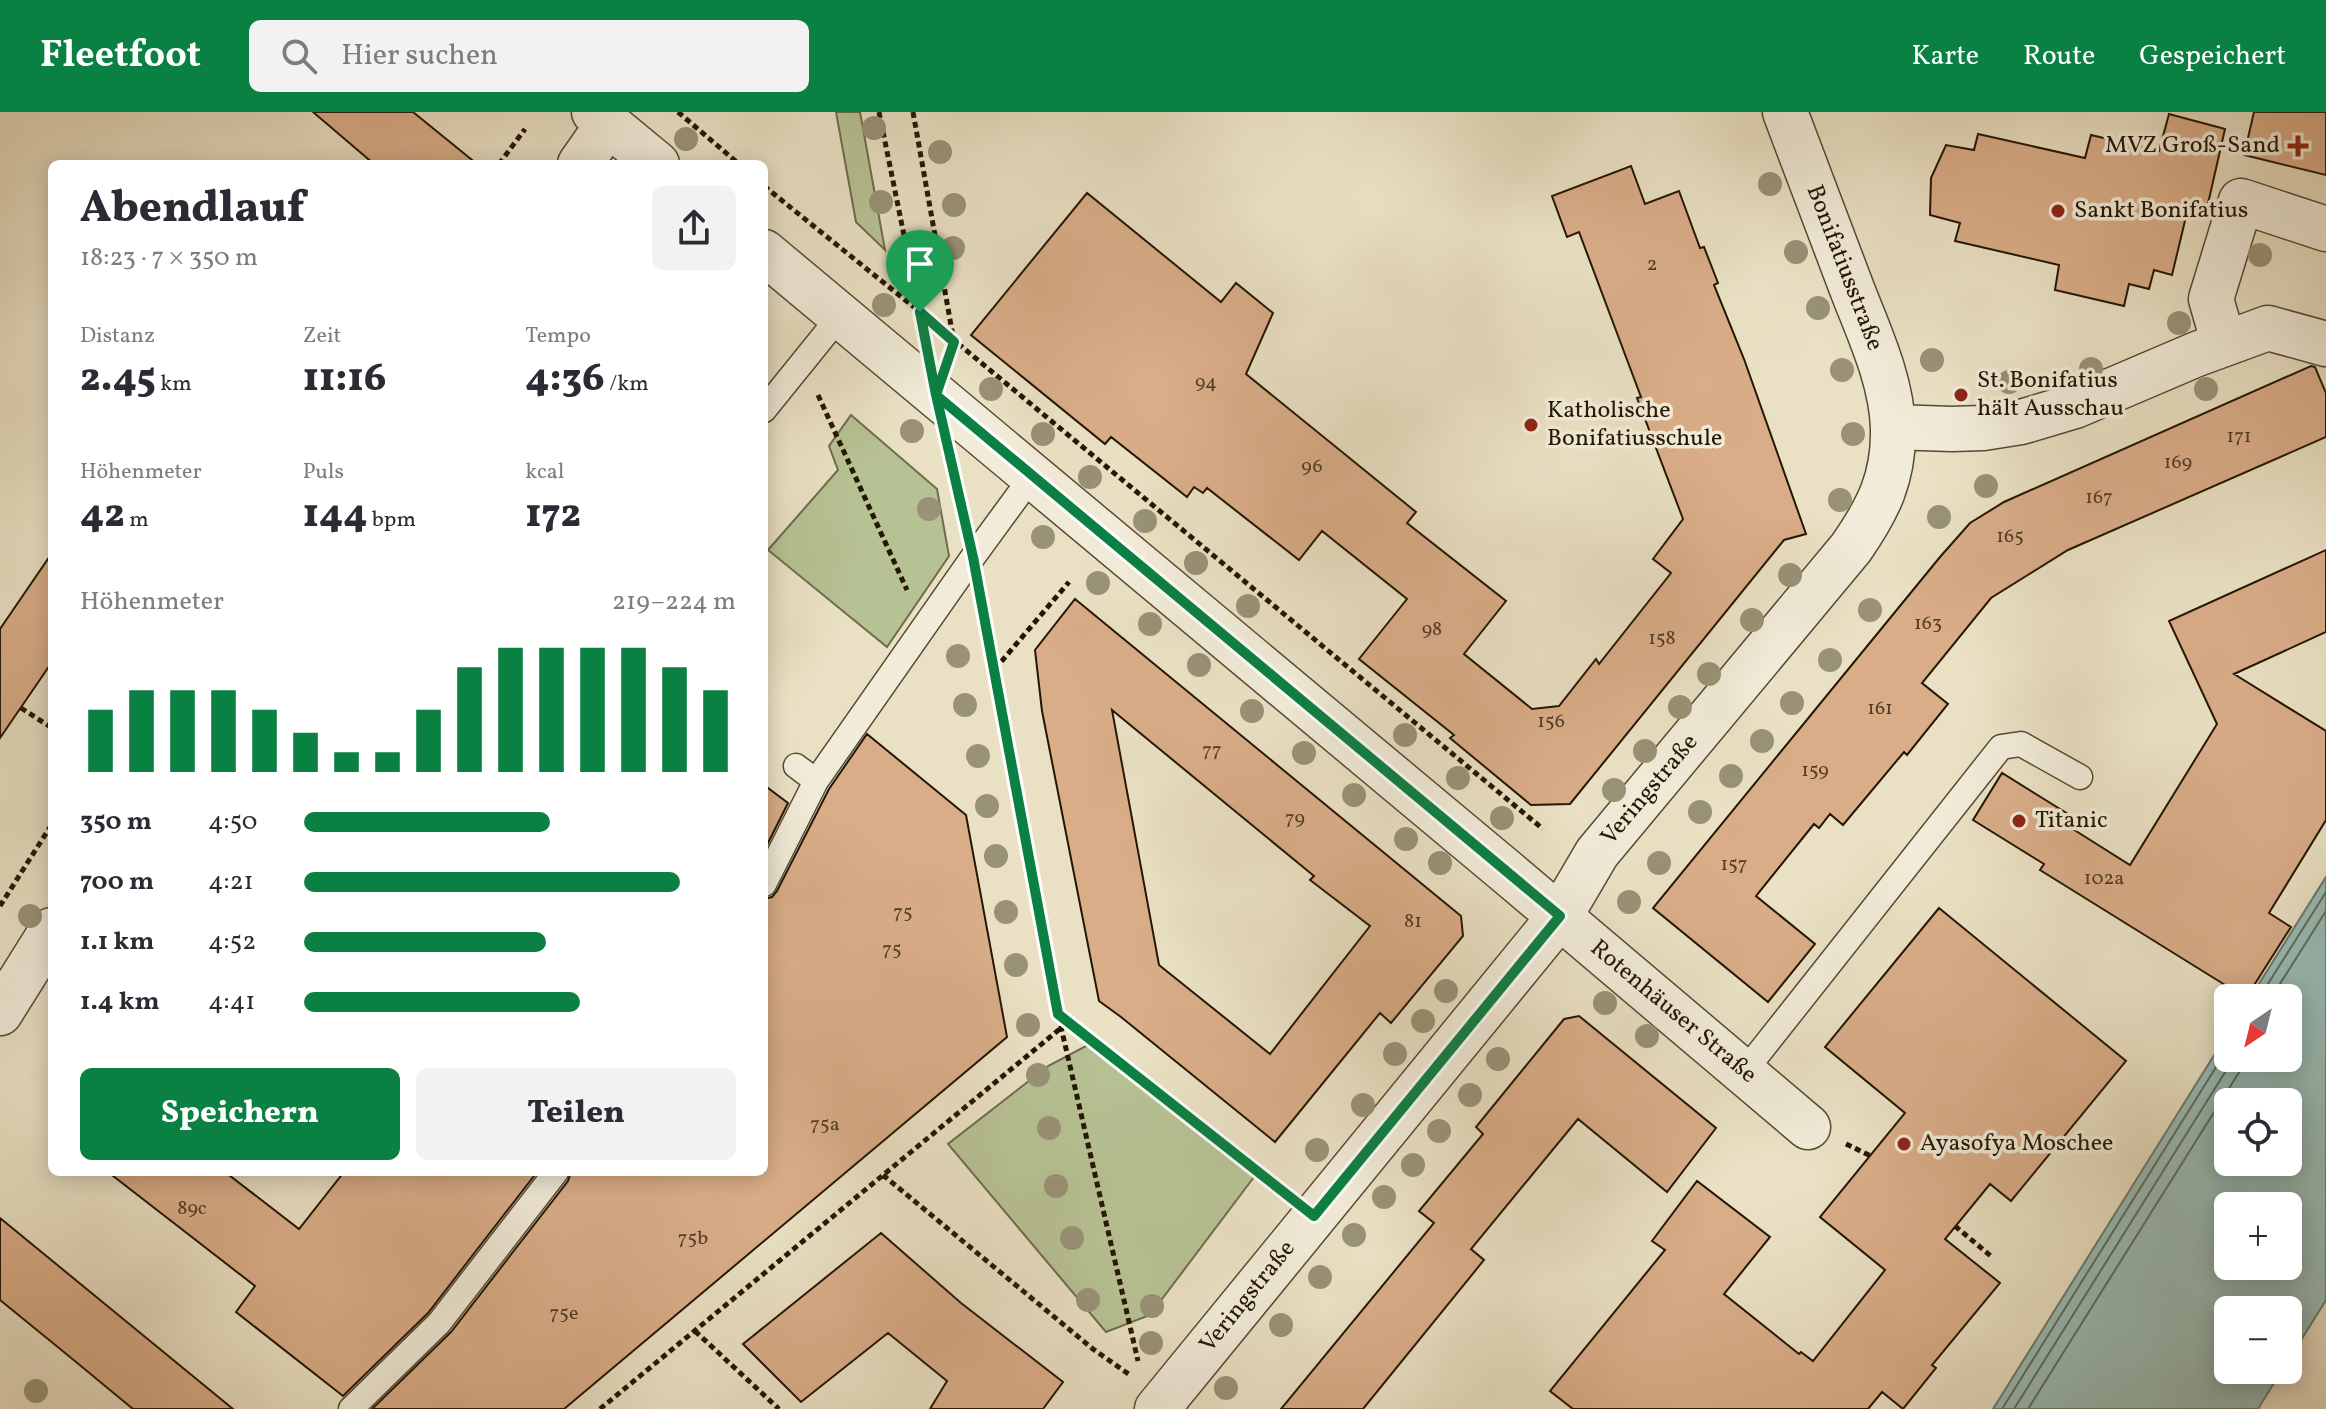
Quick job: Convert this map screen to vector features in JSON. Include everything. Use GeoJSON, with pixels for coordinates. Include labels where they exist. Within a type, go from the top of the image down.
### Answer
{"type":"FeatureCollection","features":[{"type":"Feature","properties":{"kind":"street","name":"Bonifatiusstraße"},"geometry":{"type":"LineString","coordinates":[[1785,112],[1880,362],[1893,427]]}},
{"type":"Feature","properties":{"kind":"street"},"geometry":{"type":"LineString","coordinates":[[582,160],[601,118],[652,160]]}},
{"type":"Feature","properties":{"kind":"street"},"geometry":{"type":"LineString","coordinates":[[2224,344],[2211,299],[2241,201],[2326,229]]}},
{"type":"Feature","properties":{"kind":"street","name":"Rotenhäuser Straße"},"geometry":{"type":"LineString","coordinates":[[768,255],[1560,916],[1808,1127]]}},
{"type":"Feature","properties":{"kind":"street"},"geometry":{"type":"LineString","coordinates":[[1893,427],[1983,428],[2021,422],[2075,406],[2268,328],[2326,344]]}},
{"type":"Feature","properties":{"kind":"street","name":"Veringstraße"},"geometry":{"type":"LineString","coordinates":[[1144,1386],[1314,1216],[1560,916],[1597,853],[1851,548],[1874,514],[1884,492],[1893,427]]}},
{"type":"Feature","properties":{"kind":"street"},"geometry":{"type":"LineString","coordinates":[[0,1013],[48,936]]}},
{"type":"Feature","properties":{"kind":"lane"},"geometry":{"type":"LineString","coordinates":[[768,405],[840,316]]}},
{"type":"Feature","properties":{"kind":"lane"},"geometry":{"type":"LineString","coordinates":[[768,874],[806,774],[924,627],[1033,475]]}},
{"type":"Feature","properties":{"kind":"lane"},"geometry":{"type":"LineString","coordinates":[[1744,1072],[2001,747],[2021,744],[2080,777]]}},
{"type":"Feature","properties":{"kind":"lane"},"geometry":{"type":"LineString","coordinates":[[351,1409],[439,1323],[553,1176]]}},
{"type":"Feature","properties":{"kind":"path"},"geometry":{"type":"LineString","coordinates":[[678,112],[734,160]]}},
{"type":"Feature","properties":{"kind":"path"},"geometry":{"type":"LineString","coordinates":[[879,112],[922,326]]}},
{"type":"Feature","properties":{"kind":"path"},"geometry":{"type":"LineString","coordinates":[[913,112],[954,342],[936,395]]}},
{"type":"Feature","properties":{"kind":"path"},"geometry":{"type":"LineString","coordinates":[[502,160],[525,129]]}},
{"type":"Feature","properties":{"kind":"path"},"geometry":{"type":"LineString","coordinates":[[768,189],[1543,829]]}},
{"type":"Feature","properties":{"kind":"path"},"geometry":{"type":"LineString","coordinates":[[803,361],[924,627]]}},
{"type":"Feature","properties":{"kind":"path"},"geometry":{"type":"LineString","coordinates":[[951,463],[973,557],[1058,1014],[1144,1386]]}},
{"type":"Feature","properties":{"kind":"path"},"geometry":{"type":"LineString","coordinates":[[994,669],[1069,582]]}},
{"type":"Feature","properties":{"kind":"path"},"geometry":{"type":"LineString","coordinates":[[21,708],[48,725]]}},
{"type":"Feature","properties":{"kind":"path"},"geometry":{"type":"LineString","coordinates":[[0,906],[48,830]]}},
{"type":"Feature","properties":{"kind":"path"},"geometry":{"type":"LineString","coordinates":[[1058,1014],[1314,1216]]}},
{"type":"Feature","properties":{"kind":"path"},"geometry":{"type":"LineString","coordinates":[[600,1409],[1061,1028]]}},
{"type":"Feature","properties":{"kind":"path"},"geometry":{"type":"LineString","coordinates":[[883,1175],[1093,1349],[1144,1386]]}},
{"type":"Feature","properties":{"kind":"path"},"geometry":{"type":"LineString","coordinates":[[1955,1226],[1992,1257]]}},
{"type":"Feature","properties":{"kind":"path"},"geometry":{"type":"LineString","coordinates":[[695,1331],[779,1409]]}},
{"type":"Feature","properties":{"kind":"green space"},"geometry":{"type":"Polygon","coordinates":[[[836,112],[860,112],[885,250],[856,222],[836,112]]]}},
{"type":"Feature","properties":{"kind":"green space"},"geometry":{"type":"Polygon","coordinates":[[[851,415],[937,489],[949,556],[887,647],[768,550],[838,470],[829,446],[851,415]]]}},
{"type":"Feature","properties":{"kind":"green space"},"geometry":{"type":"Polygon","coordinates":[[[1088,1045],[1254,1177],[1150,1315],[1106,1332],[948,1144],[1048,1066],[1088,1045]]]}},
{"type":"Feature","properties":{"kind":"water"},"geometry":{"type":"Polygon","coordinates":[[[2326,877],[2326,1300],[2302,1339],[2302,1296],[2214,1296],[2214,1384],[2273,1384],[2258,1409],[1993,1409],[2214,1055],[2214,1072],[2302,1072],[2302,984],[2259,984],[2326,877]]]}},
{"type":"Feature","properties":{"kind":"building"},"geometry":{"type":"Polygon","coordinates":[[[313,112],[413,112],[472,160],[369,160],[313,112]]]}},
{"type":"Feature","properties":{"kind":"building","name":"MVZ Groß-Sand"},"geometry":{"type":"Polygon","coordinates":[[[2254,112],[2326,112],[2326,175],[2244,155],[2254,112]]]}},
{"type":"Feature","properties":{"kind":"building","name":"Sankt Bonifatius"},"geometry":{"type":"Polygon","coordinates":[[[2169,114],[2225,129],[2207,208],[2189,204],[2172,275],[2154,270],[2149,289],[2129,284],[2124,306],[2055,290],[2059,265],[1955,241],[1960,223],[1930,215],[1931,178],[1946,145],[1974,150],[1978,134],[2085,158],[2091,135],[2159,151],[2169,114]]]}},
{"type":"Feature","properties":{"kind":"building"},"geometry":{"type":"Polygon","coordinates":[[[1631,166],[1645,204],[1679,191],[1700,248],[1704,247],[1718,283],[1714,285],[1744,359],[1806,534],[1784,540],[1570,804],[1531,805],[1450,738],[1454,735],[1359,659],[1407,599],[1322,531],[1299,560],[1207,488],[1203,493],[1194,487],[1187,497],[1111,437],[1105,444],[971,335],[1087,193],[1221,302],[1236,283],[1273,313],[1246,374],[1416,512],[1407,523],[1506,601],[1464,654],[1532,709],[1559,706],[1596,659],[1599,664],[1671,573],[1653,559],[1683,519],[1579,232],[1567,237],[1552,196],[1631,166]]]}},
{"type":"Feature","properties":{"kind":"building"},"geometry":{"type":"Polygon","coordinates":[[[2311,366],[2315,367],[2326,393],[2326,437],[2068,550],[1991,598],[1922,683],[1948,704],[1907,755],[1904,752],[1843,825],[1830,814],[1819,828],[1814,824],[1756,896],[1815,944],[1768,1002],[1653,908],[1970,523],[2004,502],[2311,366]]]}},
{"type":"Feature","properties":{"kind":"building"},"geometry":{"type":"Polygon","coordinates":[[[2326,550],[2326,632],[2234,674],[2326,731],[2326,820],[2269,913],[2291,927],[2255,984],[2223,984],[2040,870],[2044,864],[1973,820],[2002,773],[2073,817],[2068,826],[2130,865],[2217,724],[2169,621],[2326,550]]]}},
{"type":"Feature","properties":{"kind":"building"},"geometry":{"type":"Polygon","coordinates":[[[48,559],[48,668],[0,738],[0,629],[48,559]]]}},
{"type":"Feature","properties":{"kind":"building"},"geometry":{"type":"Polygon","coordinates":[[[1075,599],[1461,916],[1463,936],[1391,1023],[1380,1013],[1275,1142],[1099,1001],[1042,711],[1035,650],[1075,599]],[[1112,710],[1159,965],[1270,1054],[1370,926],[1310,880],[1314,876],[1112,710]]]}},
{"type":"Feature","properties":{"kind":"building"},"geometry":{"type":"Polygon","coordinates":[[[867,734],[966,815],[1007,1037],[564,1409],[372,1409],[451,1332],[570,1176],[768,1176],[768,898],[777,891],[829,789],[867,734]]]}},
{"type":"Feature","properties":{"kind":"building"},"geometry":{"type":"Polygon","coordinates":[[[768,788],[788,803],[768,843],[768,788]]]}},
{"type":"Feature","properties":{"kind":"building"},"geometry":{"type":"Polygon","coordinates":[[[1939,908],[2126,1061],[2011,1201],[1990,1184],[1945,1239],[2000,1283],[1932,1365],[1936,1368],[1903,1409],[1882,1392],[1868,1409],[1573,1409],[1550,1391],[1665,1250],[1652,1241],[1697,1181],[1770,1237],[1724,1294],[1799,1354],[1801,1352],[1813,1361],[1885,1270],[1820,1217],[1905,1113],[1825,1047],[1939,908]]]}},
{"type":"Feature","properties":{"kind":"building"},"geometry":{"type":"Polygon","coordinates":[[[1579,1016],[1716,1128],[1667,1192],[1578,1119],[1471,1249],[1484,1260],[1363,1409],[1281,1409],[1434,1223],[1419,1211],[1483,1134],[1476,1127],[1564,1019],[1579,1016]]]}},
{"type":"Feature","properties":{"kind":"building"},"geometry":{"type":"Polygon","coordinates":[[[113,1176],[230,1176],[299,1229],[341,1176],[534,1176],[428,1313],[343,1396],[236,1312],[255,1286],[113,1176]]]}},
{"type":"Feature","properties":{"kind":"building"},"geometry":{"type":"Polygon","coordinates":[[[0,1218],[233,1409],[133,1409],[0,1300],[0,1218]]]}},
{"type":"Feature","properties":{"kind":"building"},"geometry":{"type":"Polygon","coordinates":[[[881,1233],[961,1303],[1063,1382],[1043,1409],[930,1409],[947,1381],[888,1333],[801,1402],[743,1344],[881,1233]]]}},
{"type":"Feature","properties":{"kind":"place","name":"MVZ Groß-Sand"},"geometry":{"type":"Point","coordinates":[2298,146]}},
{"type":"Feature","properties":{"kind":"place","name":"Sankt Bonifatius"},"geometry":{"type":"Point","coordinates":[2058,211]}},
{"type":"Feature","properties":{"kind":"place","name":"St. Bonifatius hält Ausschau"},"geometry":{"type":"Point","coordinates":[1961,395]}},
{"type":"Feature","properties":{"kind":"place","name":"Katholische Bonifatiusschule"},"geometry":{"type":"Point","coordinates":[1531,425]}},
{"type":"Feature","properties":{"kind":"place","name":"Titanic"},"geometry":{"type":"Point","coordinates":[2019,821]}},
{"type":"Feature","properties":{"kind":"place","name":"Ayasofya Moschee"},"geometry":{"type":"Point","coordinates":[1904,1144]}},
{"type":"Feature","properties":{"kind":"route"},"geometry":{"type":"LineString","coordinates":[[920,312],[936,395],[973,557],[1058,1014],[1314,1216],[1560,916],[936,395],[954,342],[920,312]]}}]}
